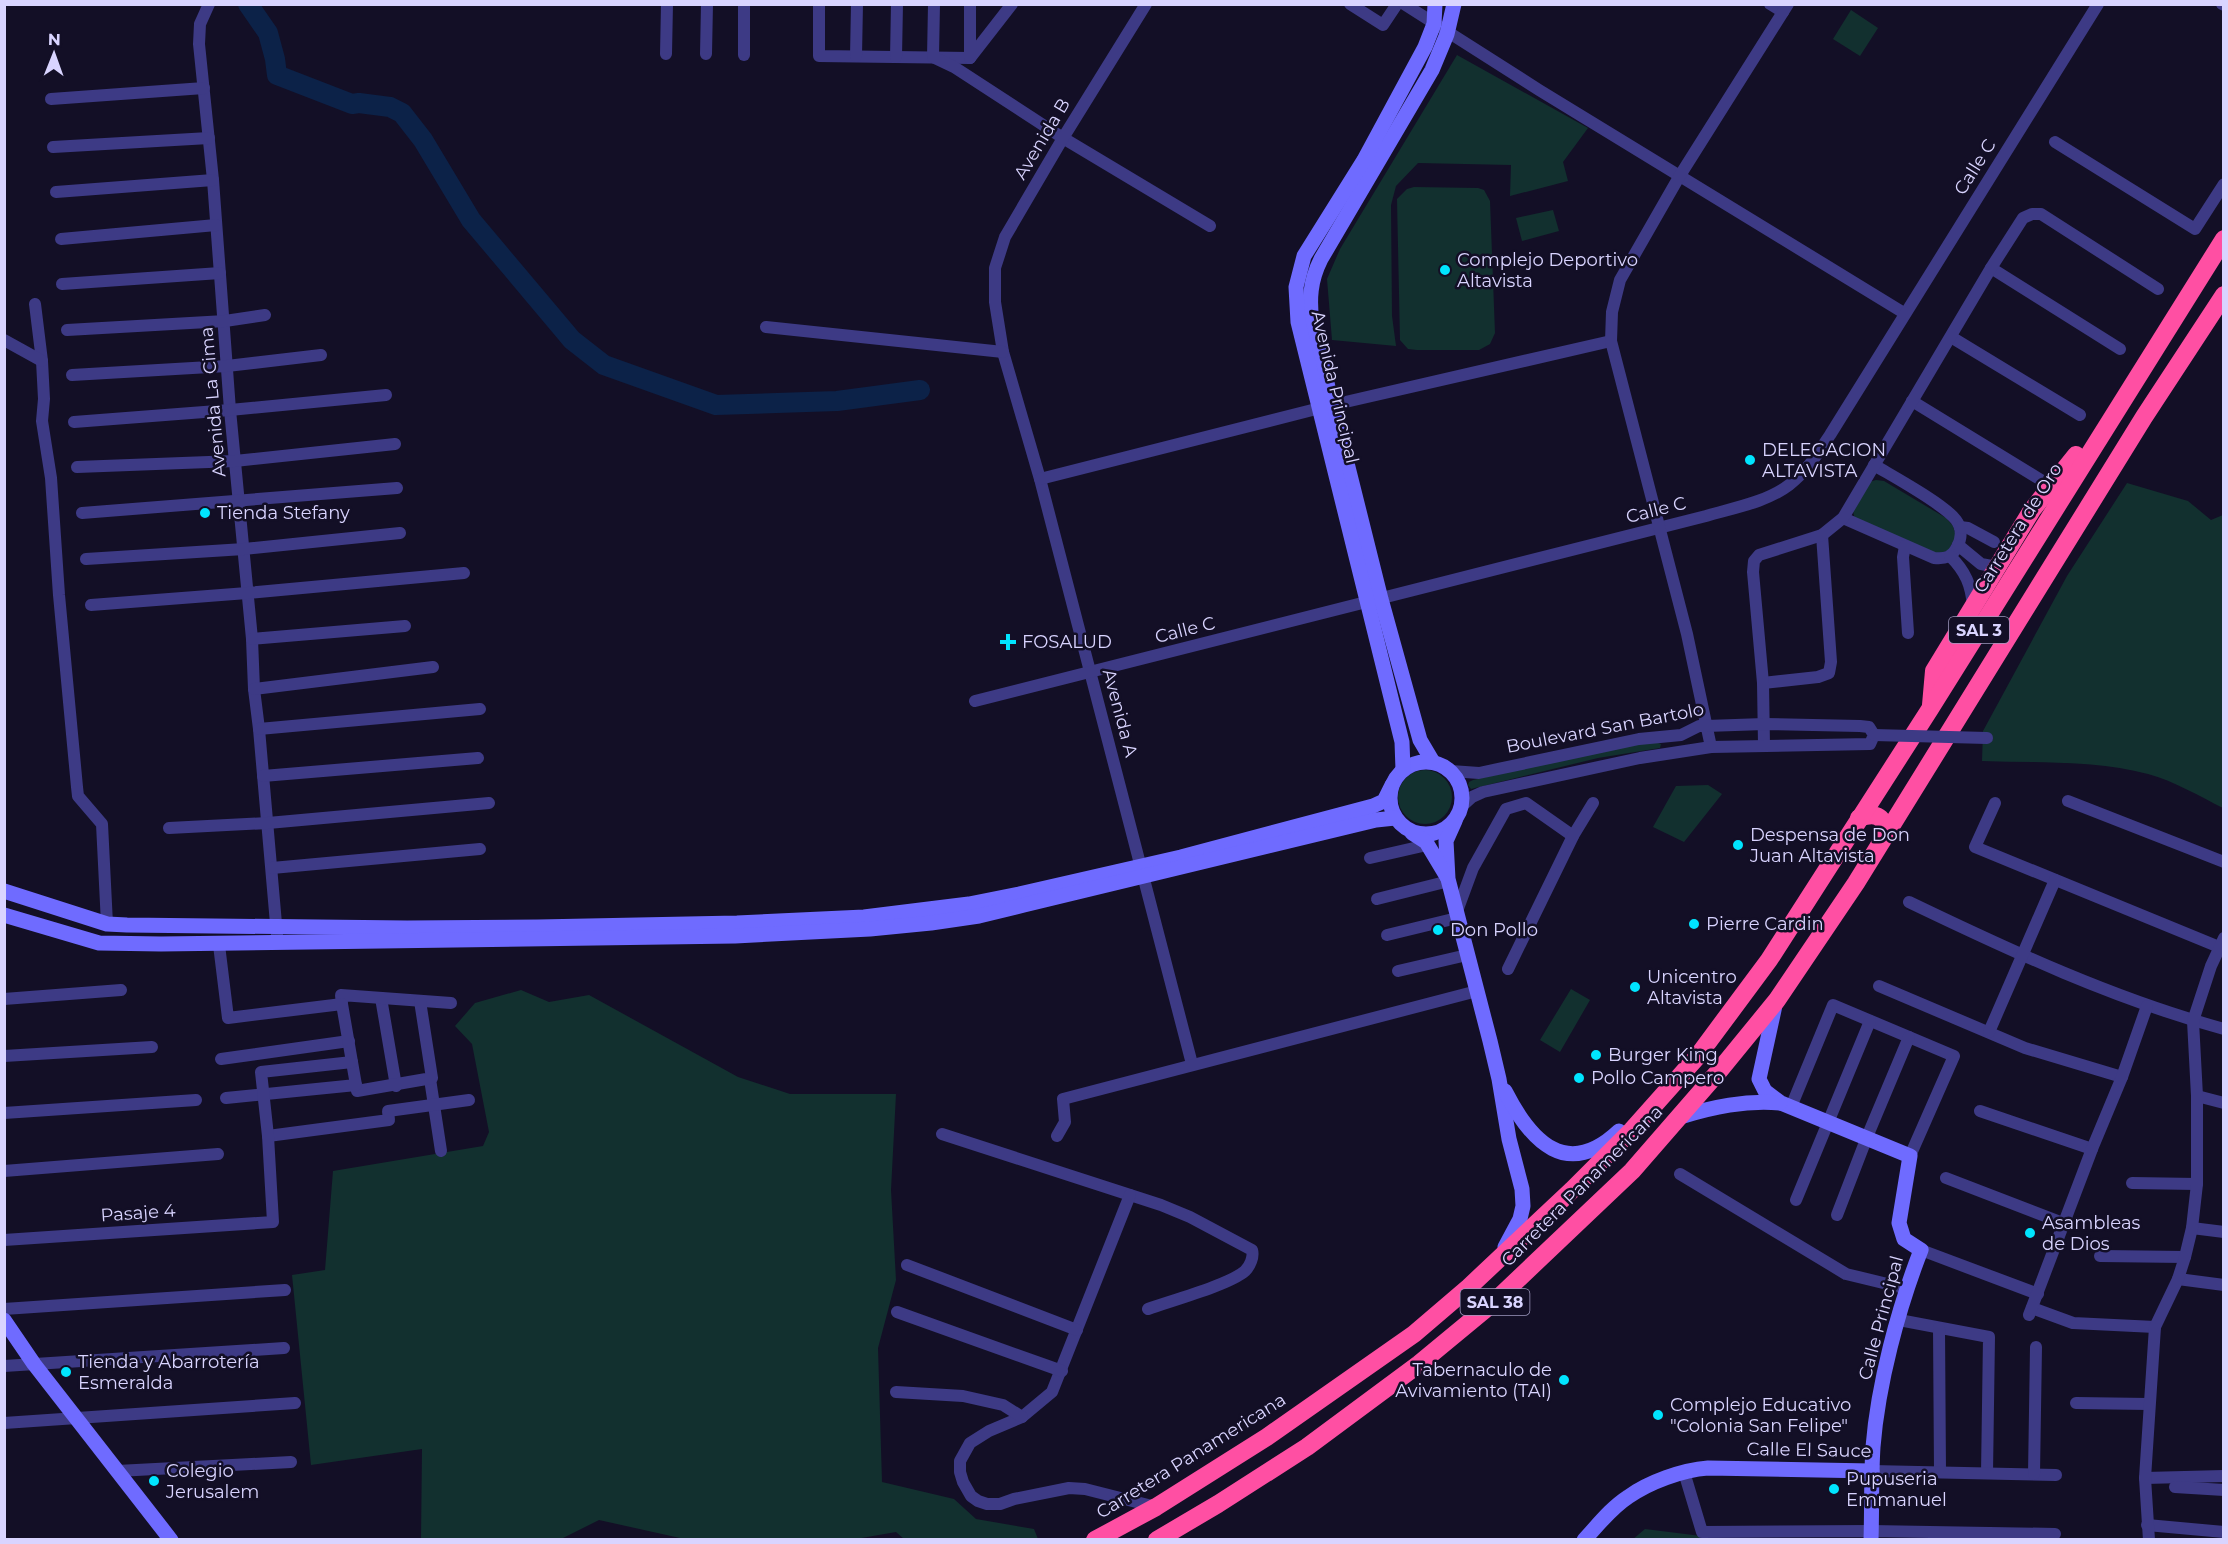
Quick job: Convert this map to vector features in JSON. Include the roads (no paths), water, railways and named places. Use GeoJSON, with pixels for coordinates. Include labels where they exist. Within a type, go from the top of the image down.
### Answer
{"type":"FeatureCollection","features":[{"type":"Feature","properties":{"kind":"highway","name":"Carretera de Oro"},"geometry":{"type":"LineString","coordinates":[[1728,1017],[1769,960],[1930,709],[2223,239]]}},
{"type":"Feature","properties":{"kind":"highway","name":"SAL 3"},"geometry":{"type":"LineString","coordinates":[[1777,1000],[1924,776],[2144,417],[2223,295]]}},
{"type":"Feature","properties":{"kind":"highway"},"geometry":{"type":"LineString","coordinates":[[1930,709],[1934,671],[2032,510],[2075,457],[2095,425],[2134,380]]}},
{"type":"Feature","properties":{"kind":"highway"},"geometry":{"type":"LineString","coordinates":[[1889,772],[1894,785],[1898,789],[1907,791],[1915,789],[1924,776]]}},
{"type":"Feature","properties":{"kind":"highway"},"geometry":{"type":"LineString","coordinates":[[1859,818],[1871,814],[1877,816],[1886,827],[1886,836]]}},
{"type":"Feature","properties":{"kind":"highway","name":"Carretera Panamericana"},"geometry":{"type":"LineString","coordinates":[[1157,1539],[1286,1461],[1419,1364],[1494,1302],[1632,1171],[1777,1000]]}},
{"type":"Feature","properties":{"kind":"highway","name":"Carretera Panamericana"},"geometry":{"type":"LineString","coordinates":[[1095,1539],[1156,1507],[1266,1437],[1414,1334],[1469,1287],[1632,1130],[1697,1057],[1728,1017]]}},
{"type":"Feature","properties":{"kind":"highway"},"geometry":{"type":"LineString","coordinates":[[1310,1407],[1311,1421],[1315,1426],[1330,1430]]}},
{"type":"Feature","properties":{"kind":"highway"},"geometry":{"type":"LineString","coordinates":[[1266,1437],[1277,1439],[1281,1443],[1287,1454],[1286,1461]]}},
{"type":"Feature","properties":{"kind":"main road","name":"Avenida Principal"},"geometry":{"type":"LineString","coordinates":[[1403,770],[1402,742],[1374,600],[1326,407],[1298,322],[1296,287],[1304,256],[1364,160],[1425,48],[1434,24],[1435,4]]}},
{"type":"Feature","properties":{"kind":"main road","name":"Avenida Principal"},"geometry":{"type":"LineString","coordinates":[[1326,407],[1310,302],[1314,273],[1432,70],[1447,34],[1454,4]]}},
{"type":"Feature","properties":{"kind":"main road","name":"Avenida Principal"},"geometry":{"type":"LineString","coordinates":[[1374,600],[1420,740],[1433,762]]}},
{"type":"Feature","properties":{"kind":"main road"},"geometry":{"type":"LineString","coordinates":[[1143,870],[1373,807],[1384,801],[1403,770],[1412,764],[1433,762],[1451,771],[1462,788],[1462,806],[1446,841],[1450,884],[1499,1079],[1509,1139],[1522,1188],[1523,1206],[1520,1219],[1507,1245],[1469,1287]]}},
{"type":"Feature","properties":{"kind":"main road"},"geometry":{"type":"LineString","coordinates":[[1392,785],[1390,802],[1395,818],[1427,845],[1450,884]]}},
{"type":"Feature","properties":{"kind":"main road"},"geometry":{"type":"LineString","coordinates":[[4,891],[107,924],[277,934],[736,923],[864,917],[969,904],[1395,818]]}},
{"type":"Feature","properties":{"kind":"main road"},"geometry":{"type":"LineString","coordinates":[[1408,830],[1417,833],[1435,833],[1455,820]]}},
{"type":"Feature","properties":{"kind":"main road"},"geometry":{"type":"LineString","coordinates":[[4,915],[99,943],[219,945],[277,934]]}},
{"type":"Feature","properties":{"kind":"main road"},"geometry":{"type":"LineString","coordinates":[[1777,1000],[1759,1079],[1765,1091],[1786,1105]]}},
{"type":"Feature","properties":{"kind":"main road"},"geometry":{"type":"LineString","coordinates":[[1499,1079],[1519,1116],[1538,1140],[1557,1151],[1577,1154],[1590,1152],[1604,1145],[1697,1057]]}},
{"type":"Feature","properties":{"kind":"main road"},"geometry":{"type":"LineString","coordinates":[[1680,1117],[1715,1106],[1762,1101],[1786,1105],[1910,1156]]}},
{"type":"Feature","properties":{"kind":"main road","name":"Calle Principal"},"geometry":{"type":"LineString","coordinates":[[1871,1535],[1872,1471],[1882,1387],[1899,1320],[1921,1250],[1904,1239],[1899,1222],[1910,1156]]}},
{"type":"Feature","properties":{"kind":"main road"},"geometry":{"type":"LineString","coordinates":[[4,1320],[34,1364],[171,1539]]}},
{"type":"Feature","properties":{"kind":"main road","name":"Calle El Sauce"},"geometry":{"type":"LineString","coordinates":[[1584,1539],[1628,1497],[1684,1472],[1708,1468],[1872,1471]]}},
{"type":"Feature","properties":{"kind":"street","name":"Avenida La Cima"},"geometry":{"type":"LineString","coordinates":[[209,4],[200,24],[198,44],[213,180],[230,410],[277,934]]}},
{"type":"Feature","properties":{"kind":"street"},"geometry":{"type":"LineString","coordinates":[[666,4],[666,54]]}},
{"type":"Feature","properties":{"kind":"street"},"geometry":{"type":"LineString","coordinates":[[706,54],[707,4]]}},
{"type":"Feature","properties":{"kind":"street"},"geometry":{"type":"LineString","coordinates":[[744,4],[744,55]]}},
{"type":"Feature","properties":{"kind":"street"},"geometry":{"type":"LineString","coordinates":[[819,4],[819,56],[970,58]]}},
{"type":"Feature","properties":{"kind":"street"},"geometry":{"type":"LineString","coordinates":[[856,56],[857,4]]}},
{"type":"Feature","properties":{"kind":"street"},"geometry":{"type":"LineString","coordinates":[[896,57],[897,4]]}},
{"type":"Feature","properties":{"kind":"street"},"geometry":{"type":"LineString","coordinates":[[933,57],[934,4]]}},
{"type":"Feature","properties":{"kind":"street"},"geometry":{"type":"LineString","coordinates":[[970,4],[970,58]]}},
{"type":"Feature","properties":{"kind":"street","name":"Avenida B"},"geometry":{"type":"LineString","coordinates":[[995,302],[995,268],[1005,237],[1146,4]]}},
{"type":"Feature","properties":{"kind":"street"},"geometry":{"type":"LineString","coordinates":[[1350,4],[1383,25],[1397,4]]}},
{"type":"Feature","properties":{"kind":"street"},"geometry":{"type":"LineString","coordinates":[[1404,4],[1447,34],[1904,314]]}},
{"type":"Feature","properties":{"kind":"street"},"geometry":{"type":"LineString","coordinates":[[1711,747],[1687,634],[1611,341],[1612,312],[1620,280],[1679,177],[1785,8],[1770,4]]}},
{"type":"Feature","properties":{"kind":"street","name":"Calle C"},"geometry":{"type":"LineString","coordinates":[[975,701],[1659,527],[1759,500],[1787,486],[1813,461],[2098,4]]}},
{"type":"Feature","properties":{"kind":"street"},"geometry":{"type":"LineString","coordinates":[[970,58],[1009,6]]}},
{"type":"Feature","properties":{"kind":"street"},"geometry":{"type":"LineString","coordinates":[[933,57],[954,67],[1063,138],[1210,226]]}},
{"type":"Feature","properties":{"kind":"street"},"geometry":{"type":"LineString","coordinates":[[51,99],[204,88]]}},
{"type":"Feature","properties":{"kind":"street"},"geometry":{"type":"LineString","coordinates":[[53,147],[209,138]]}},
{"type":"Feature","properties":{"kind":"street"},"geometry":{"type":"LineString","coordinates":[[2055,142],[2195,229],[2223,184]]}},
{"type":"Feature","properties":{"kind":"street"},"geometry":{"type":"LineString","coordinates":[[56,192],[213,180]]}},
{"type":"Feature","properties":{"kind":"street"},"geometry":{"type":"LineString","coordinates":[[1764,745],[1754,561],[1759,555],[1822,535],[1843,518],[2023,218],[2032,214],[2041,214],[2158,289]]}},
{"type":"Feature","properties":{"kind":"street"},"geometry":{"type":"LineString","coordinates":[[61,239],[216,225]]}},
{"type":"Feature","properties":{"kind":"street"},"geometry":{"type":"LineString","coordinates":[[1991,268],[2120,349]]}},
{"type":"Feature","properties":{"kind":"street"},"geometry":{"type":"LineString","coordinates":[[62,284],[220,273]]}},
{"type":"Feature","properties":{"kind":"street","name":"Avenida A"},"geometry":{"type":"LineString","coordinates":[[995,302],[1003,352],[1040,479],[1192,1064]]}},
{"type":"Feature","properties":{"kind":"street"},"geometry":{"type":"LineString","coordinates":[[35,304],[42,361],[44,399],[42,421],[51,478],[65,666],[78,796],[102,824],[107,924]]}},
{"type":"Feature","properties":{"kind":"street"},"geometry":{"type":"LineString","coordinates":[[67,330],[225,321],[265,315]]}},
{"type":"Feature","properties":{"kind":"street"},"geometry":{"type":"LineString","coordinates":[[766,327],[1003,352]]}},
{"type":"Feature","properties":{"kind":"street"},"geometry":{"type":"LineString","coordinates":[[1951,337],[2080,415]]}},
{"type":"Feature","properties":{"kind":"street"},"geometry":{"type":"LineString","coordinates":[[4,340],[42,361]]}},
{"type":"Feature","properties":{"kind":"street"},"geometry":{"type":"LineString","coordinates":[[1040,479],[1326,407],[1611,341]]}},
{"type":"Feature","properties":{"kind":"street"},"geometry":{"type":"LineString","coordinates":[[72,375],[227,366],[321,355]]}},
{"type":"Feature","properties":{"kind":"street"},"geometry":{"type":"LineString","coordinates":[[74,422],[386,395]]}},
{"type":"Feature","properties":{"kind":"street"},"geometry":{"type":"LineString","coordinates":[[1912,401],[2041,480]]}},
{"type":"Feature","properties":{"kind":"street"},"geometry":{"type":"LineString","coordinates":[[77,467],[235,461],[395,444]]}},
{"type":"Feature","properties":{"kind":"street"},"geometry":{"type":"LineString","coordinates":[[1843,518],[1934,558],[1950,556],[1958,545],[1961,534],[1956,519],[1945,509],[1874,465]]}},
{"type":"Feature","properties":{"kind":"street"},"geometry":{"type":"LineString","coordinates":[[82,513],[397,488]]}},
{"type":"Feature","properties":{"kind":"street"},"geometry":{"type":"LineString","coordinates":[[1960,526],[1994,542]]}},
{"type":"Feature","properties":{"kind":"street"},"geometry":{"type":"LineString","coordinates":[[86,559],[244,549],[400,533]]}},
{"type":"Feature","properties":{"kind":"street"},"geometry":{"type":"LineString","coordinates":[[1762,683],[1818,677],[1829,673],[1831,662],[1822,535]]}},
{"type":"Feature","properties":{"kind":"street"},"geometry":{"type":"LineString","coordinates":[[1958,545],[1981,564],[1997,567]]}},
{"type":"Feature","properties":{"kind":"street"},"geometry":{"type":"LineString","coordinates":[[1905,546],[1903,556],[1908,633]]}},
{"type":"Feature","properties":{"kind":"street"},"geometry":{"type":"LineString","coordinates":[[1950,556],[1963,569],[1968,580],[1973,607]]}},
{"type":"Feature","properties":{"kind":"street"},"geometry":{"type":"LineString","coordinates":[[90,605],[464,573]]}},
{"type":"Feature","properties":{"kind":"street"},"geometry":{"type":"LineString","coordinates":[[252,639],[405,626]]}},
{"type":"Feature","properties":{"kind":"street"},"geometry":{"type":"LineString","coordinates":[[254,689],[433,667]]}},
{"type":"Feature","properties":{"kind":"street"},"geometry":{"type":"LineString","coordinates":[[260,729],[480,709]]}},
{"type":"Feature","properties":{"kind":"street","name":"Boulevard San Bartolo"},"geometry":{"type":"LineString","coordinates":[[1451,771],[1476,774],[1639,739],[1681,735],[1699,726],[1764,724],[1860,726],[1869,727],[1874,735],[1870,744],[1711,747],[1668,753],[1483,792],[1472,797],[1462,806]]}},
{"type":"Feature","properties":{"kind":"street"},"geometry":{"type":"LineString","coordinates":[[1874,735],[1987,738]]}},
{"type":"Feature","properties":{"kind":"street"},"geometry":{"type":"LineString","coordinates":[[1666,736],[1668,753]]}},
{"type":"Feature","properties":{"kind":"street"},"geometry":{"type":"LineString","coordinates":[[263,776],[478,758]]}},
{"type":"Feature","properties":{"kind":"street"},"geometry":{"type":"LineString","coordinates":[[2068,801],[2223,862]]}},
{"type":"Feature","properties":{"kind":"street"},"geometry":{"type":"LineString","coordinates":[[169,828],[268,823],[489,803]]}},
{"type":"Feature","properties":{"kind":"street"},"geometry":{"type":"LineString","coordinates":[[1387,935],[1457,916],[1473,868],[1506,809],[1526,803],[1573,836]]}},
{"type":"Feature","properties":{"kind":"street"},"geometry":{"type":"LineString","coordinates":[[1508,969],[1573,836],[1593,803]]}},
{"type":"Feature","properties":{"kind":"street"},"geometry":{"type":"LineString","coordinates":[[1995,803],[1975,847],[2222,945],[2193,1021],[2197,1096],[2197,1184],[2192,1228],[2178,1279],[2155,1327],[2145,1478],[2149,1539]]}},
{"type":"Feature","properties":{"kind":"street"},"geometry":{"type":"LineString","coordinates":[[1370,858],[1427,845]]}},
{"type":"Feature","properties":{"kind":"street"},"geometry":{"type":"LineString","coordinates":[[272,868],[480,849]]}},
{"type":"Feature","properties":{"kind":"street"},"geometry":{"type":"LineString","coordinates":[[1377,899],[1450,884],[1473,868]]}},
{"type":"Feature","properties":{"kind":"street"},"geometry":{"type":"LineString","coordinates":[[1989,1032],[2055,880]]}},
{"type":"Feature","properties":{"kind":"street"},"geometry":{"type":"LineString","coordinates":[[1909,902],[2022,956],[2147,1006],[2223,1029]]}},
{"type":"Feature","properties":{"kind":"street"},"geometry":{"type":"LineString","coordinates":[[219,945],[228,1018],[342,1004]]}},
{"type":"Feature","properties":{"kind":"street"},"geometry":{"type":"LineString","coordinates":[[1398,971],[1467,955]]}},
{"type":"Feature","properties":{"kind":"street"},"geometry":{"type":"LineString","coordinates":[[1879,986],[2025,1048],[2122,1077]]}},
{"type":"Feature","properties":{"kind":"street"},"geometry":{"type":"LineString","coordinates":[[4,999],[121,990]]}},
{"type":"Feature","properties":{"kind":"street"},"geometry":{"type":"LineString","coordinates":[[1057,1136],[1065,1122],[1063,1099],[1477,991]]}},
{"type":"Feature","properties":{"kind":"street"},"geometry":{"type":"LineString","coordinates":[[430,1079],[357,1091],[341,995],[451,1003]]}},
{"type":"Feature","properties":{"kind":"street"},"geometry":{"type":"LineString","coordinates":[[381,998],[396,1086]]}},
{"type":"Feature","properties":{"kind":"street"},"geometry":{"type":"LineString","coordinates":[[420,1000],[441,1151]]}},
{"type":"Feature","properties":{"kind":"street"},"geometry":{"type":"LineString","coordinates":[[1786,1105],[1833,1005],[1909,1037],[1837,1215]]}},
{"type":"Feature","properties":{"kind":"street"},"geometry":{"type":"LineString","coordinates":[[2147,1006],[2031,1312],[2073,1323],[2155,1327]]}},
{"type":"Feature","properties":{"kind":"street"},"geometry":{"type":"LineString","coordinates":[[1796,1200],[1870,1021]]}},
{"type":"Feature","properties":{"kind":"street","name":"Calle Principal"},"geometry":{"type":"LineString","coordinates":[[1909,1037],[1954,1056],[1910,1156]]}},
{"type":"Feature","properties":{"kind":"street"},"geometry":{"type":"LineString","coordinates":[[221,1059],[349,1041]]}},
{"type":"Feature","properties":{"kind":"street"},"geometry":{"type":"LineString","coordinates":[[4,1056],[152,1047]]}},
{"type":"Feature","properties":{"kind":"street"},"geometry":{"type":"LineString","coordinates":[[352,1062],[261,1072],[268,1136],[389,1120],[388,1111],[469,1100]]}},
{"type":"Feature","properties":{"kind":"street"},"geometry":{"type":"LineString","coordinates":[[226,1098],[356,1084]]}},
{"type":"Feature","properties":{"kind":"street"},"geometry":{"type":"LineString","coordinates":[[2197,1096],[2223,1103]]}},
{"type":"Feature","properties":{"kind":"street"},"geometry":{"type":"LineString","coordinates":[[4,1113],[196,1100]]}},
{"type":"Feature","properties":{"kind":"street"},"geometry":{"type":"LineString","coordinates":[[1980,1111],[2092,1149]]}},
{"type":"Feature","properties":{"kind":"street"},"geometry":{"type":"LineString","coordinates":[[942,1134],[1130,1195],[1190,1217],[1254,1253],[1245,1271],[1224,1282],[1148,1309]]}},
{"type":"Feature","properties":{"kind":"street","name":"Pasaje 4"},"geometry":{"type":"LineString","coordinates":[[4,1239],[273,1221],[268,1136]]}},
{"type":"Feature","properties":{"kind":"street"},"geometry":{"type":"LineString","coordinates":[[4,1171],[218,1154]]}},
{"type":"Feature","properties":{"kind":"street"},"geometry":{"type":"LineString","coordinates":[[1680,1174],[1846,1274],[1908,1289]]}},
{"type":"Feature","properties":{"kind":"street"},"geometry":{"type":"LineString","coordinates":[[1946,1178],[2064,1223]]}},
{"type":"Feature","properties":{"kind":"street"},"geometry":{"type":"LineString","coordinates":[[2132,1183],[2197,1184]]}},
{"type":"Feature","properties":{"kind":"street"},"geometry":{"type":"LineString","coordinates":[[1130,1195],[1052,1392],[1022,1417],[989,1431],[970,1443],[960,1461],[963,1482],[971,1496],[978,1501],[1000,1504],[1068,1488],[1085,1489],[1156,1507]]}},
{"type":"Feature","properties":{"kind":"street"},"geometry":{"type":"LineString","coordinates":[[2192,1228],[2223,1232]]}},
{"type":"Feature","properties":{"kind":"street"},"geometry":{"type":"LineString","coordinates":[[1921,1250],[2038,1294]]}},
{"type":"Feature","properties":{"kind":"street"},"geometry":{"type":"LineString","coordinates":[[2100,1256],[2185,1257]]}},
{"type":"Feature","properties":{"kind":"street"},"geometry":{"type":"LineString","coordinates":[[907,1265],[1077,1330]]}},
{"type":"Feature","properties":{"kind":"street"},"geometry":{"type":"LineString","coordinates":[[2178,1279],[2223,1285]]}},
{"type":"Feature","properties":{"kind":"street"},"geometry":{"type":"LineString","coordinates":[[4,1309],[285,1290]]}},
{"type":"Feature","properties":{"kind":"street"},"geometry":{"type":"LineString","coordinates":[[897,1312],[1062,1371]]}},
{"type":"Feature","properties":{"kind":"street"},"geometry":{"type":"LineString","coordinates":[[1899,1320],[1989,1337],[1987,1473]]}},
{"type":"Feature","properties":{"kind":"street"},"geometry":{"type":"LineString","coordinates":[[1940,1328],[1940,1472]]}},
{"type":"Feature","properties":{"kind":"street"},"geometry":{"type":"LineString","coordinates":[[2034,1474],[2036,1347]]}},
{"type":"Feature","properties":{"kind":"street"},"geometry":{"type":"LineString","coordinates":[[4,1366],[284,1348]]}},
{"type":"Feature","properties":{"kind":"street"},"geometry":{"type":"LineString","coordinates":[[896,1392],[963,1396],[1003,1405],[1022,1417]]}},
{"type":"Feature","properties":{"kind":"street"},"geometry":{"type":"LineString","coordinates":[[4,1423],[295,1403]]}},
{"type":"Feature","properties":{"kind":"street"},"geometry":{"type":"LineString","coordinates":[[2076,1403],[2149,1404]]}},
{"type":"Feature","properties":{"kind":"street"},"geometry":{"type":"LineString","coordinates":[[117,1471],[291,1462]]}},
{"type":"Feature","properties":{"kind":"street","name":"Calle El Sauce"},"geometry":{"type":"LineString","coordinates":[[1872,1471],[2056,1474]]}},
{"type":"Feature","properties":{"kind":"street"},"geometry":{"type":"LineString","coordinates":[[1684,1472],[1702,1532],[1871,1535],[2055,1534]]}},
{"type":"Feature","properties":{"kind":"street"},"geometry":{"type":"LineString","coordinates":[[2145,1478],[2223,1476]]}},
{"type":"Feature","properties":{"kind":"street"},"geometry":{"type":"LineString","coordinates":[[2175,1487],[2223,1490]]}},
{"type":"Feature","properties":{"kind":"street"},"geometry":{"type":"LineString","coordinates":[[2147,1525],[2223,1532]]}},
{"type":"Feature","properties":{"kind":"waterway"},"geometry":{"type":"LineString","coordinates":[[248,4],[268,33],[277,75],[352,104],[390,107],[402,113],[423,140],[471,220],[572,340],[604,365],[716,405],[837,401],[920,390]]}},
{"type":"Feature","properties":{"kind":"place","name":"Complejo Deportivo Altavista"},"geometry":{"type":"Point","coordinates":[1445,270]}},
{"type":"Feature","properties":{"kind":"place","name":"DELEGACION ALTAVISTA"},"geometry":{"type":"Point","coordinates":[1750,460]}},
{"type":"Feature","properties":{"kind":"place","name":"Tienda Stefany"},"geometry":{"type":"Point","coordinates":[205,513]}},
{"type":"Feature","properties":{"kind":"place","name":"FOSALUD"},"geometry":{"type":"Point","coordinates":[1008,642]}},
{"type":"Feature","properties":{"kind":"place","name":"Despensa de Don Juan Altavista"},"geometry":{"type":"Point","coordinates":[1738,845]}},
{"type":"Feature","properties":{"kind":"place","name":"Pierre Cardin"},"geometry":{"type":"Point","coordinates":[1694,924]}},
{"type":"Feature","properties":{"kind":"place","name":"Don Pollo"},"geometry":{"type":"Point","coordinates":[1438,930]}},
{"type":"Feature","properties":{"kind":"place","name":"Unicentro Altavista"},"geometry":{"type":"Point","coordinates":[1635,987]}},
{"type":"Feature","properties":{"kind":"place","name":"Burger King"},"geometry":{"type":"Point","coordinates":[1596,1055]}},
{"type":"Feature","properties":{"kind":"place","name":"Pollo Campero"},"geometry":{"type":"Point","coordinates":[1579,1078]}},
{"type":"Feature","properties":{"kind":"place","name":"Asambleas de Dios"},"geometry":{"type":"Point","coordinates":[2030,1233]}},
{"type":"Feature","properties":{"kind":"place","name":"Tienda y Abarrotería Esmeralda"},"geometry":{"type":"Point","coordinates":[66,1372]}},
{"type":"Feature","properties":{"kind":"place","name":"Tabernaculo de Avivamiento (TAI)"},"geometry":{"type":"Point","coordinates":[1564,1380]}},
{"type":"Feature","properties":{"kind":"place","name":"Complejo Educativo \"Colonia San Felipe\""},"geometry":{"type":"Point","coordinates":[1658,1415]}},
{"type":"Feature","properties":{"kind":"place","name":"Colegio Jerusalem"},"geometry":{"type":"Point","coordinates":[154,1481]}},
{"type":"Feature","properties":{"kind":"place","name":"Pupuseria Emmanuel"},"geometry":{"type":"Point","coordinates":[1834,1489]}}]}
